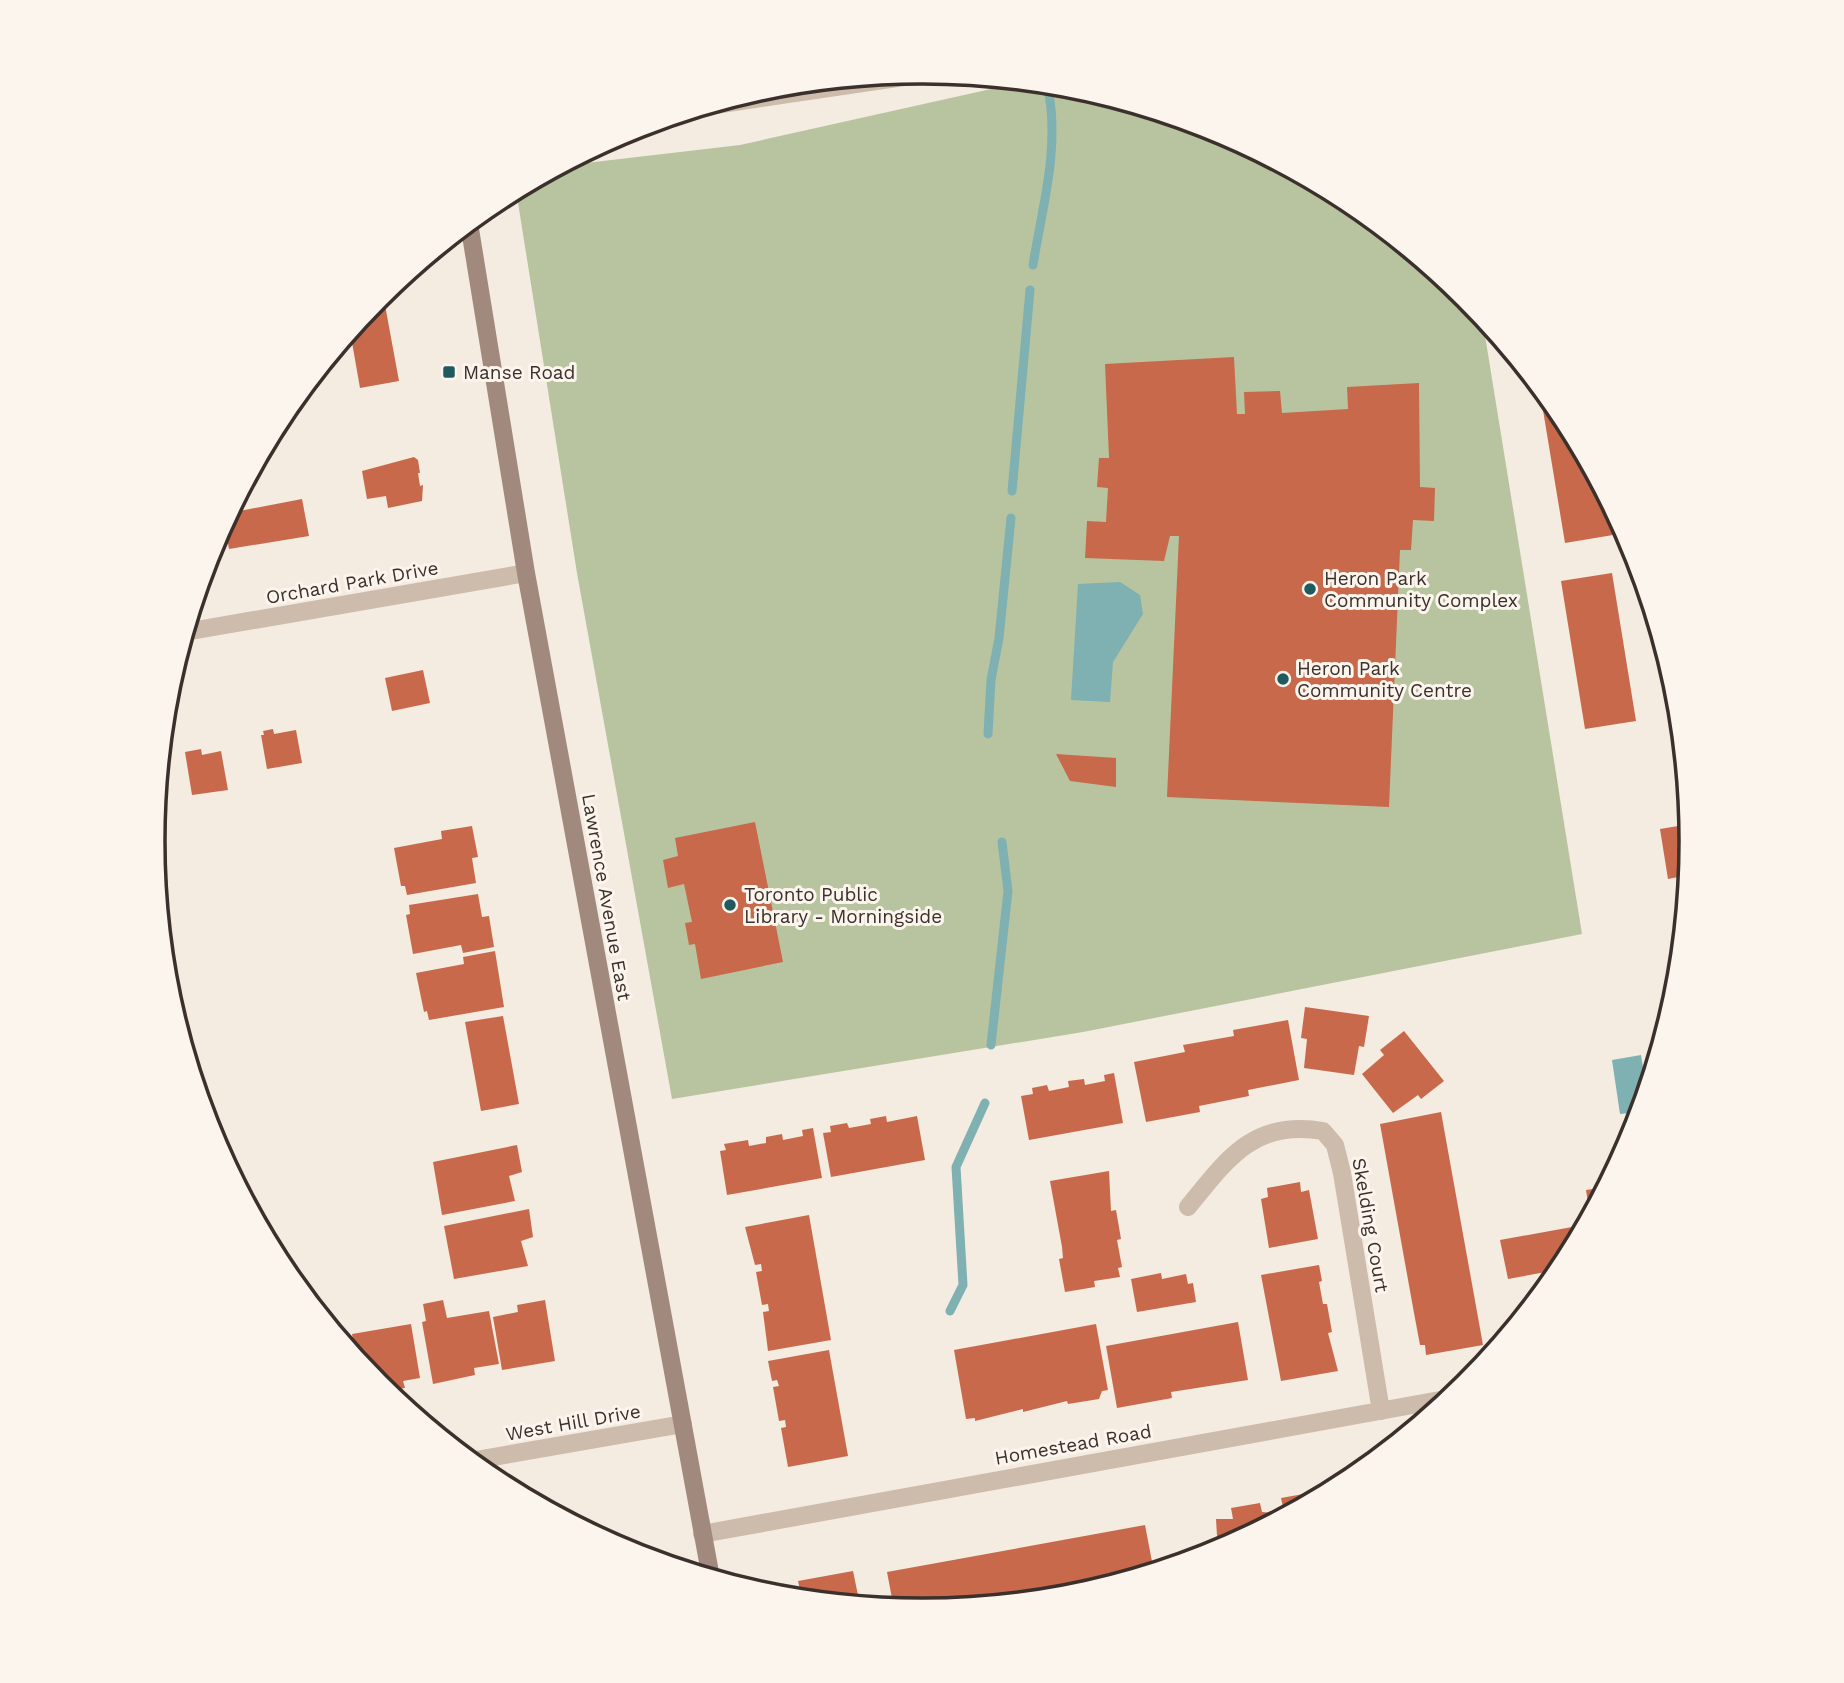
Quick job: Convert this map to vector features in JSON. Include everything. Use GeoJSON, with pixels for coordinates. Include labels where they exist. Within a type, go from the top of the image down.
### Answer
{"type":"FeatureCollection","features":[{"type":"Feature","properties":{"kind":"main road","name":"Lawrence Avenue East"},"geometry":{"type":"LineString","coordinates":[[471,234],[526,573],[709,1568]]}},
{"type":"Feature","properties":{"kind":"street","name":"Orchard Park Drive"},"geometry":{"type":"LineString","coordinates":[[195,630],[526,573]]}},
{"type":"Feature","properties":{"kind":"street","name":"Skelding Court"},"geometry":{"type":"LineString","coordinates":[[1188,1207],[1238,1148],[1255,1139],[1303,1128],[1323,1131],[1335,1145],[1342,1173],[1381,1411]]}},
{"type":"Feature","properties":{"kind":"street","name":"Homestead Road"},"geometry":{"type":"LineString","coordinates":[[702,1534],[1431,1402]]}},
{"type":"Feature","properties":{"kind":"street","name":"West Hill Drive"},"geometry":{"type":"LineString","coordinates":[[484,1459],[683,1424]]}},
{"type":"Feature","properties":{"kind":"green space"},"geometry":{"type":"Polygon","coordinates":[[[996,88],[1070,99],[1165,124],[1257,162],[1301,185],[1383,241],[1458,306],[1485,334],[1582,934],[1083,1032],[672,1099],[577,573],[518,201],[585,163],[740,145],[996,88]]]}},
{"type":"Feature","properties":{"kind":"water"},"geometry":{"type":"Polygon","coordinates":[[[1120,582],[1140,595],[1143,614],[1113,662],[1110,702],[1071,700],[1078,584],[1120,582]]]}},
{"type":"Feature","properties":{"kind":"water"},"geometry":{"type":"Polygon","coordinates":[[[1641,1055],[1644,1071],[1629,1113],[1620,1114],[1612,1060],[1641,1055]]]}},
{"type":"Feature","properties":{"kind":"building"},"geometry":{"type":"Polygon","coordinates":[[[385,307],[399,381],[360,388],[352,342],[385,307]]]}},
{"type":"Feature","properties":{"kind":"building","name":"Heron Park Community Centre"},"geometry":{"type":"Polygon","coordinates":[[[1234,357],[1237,414],[1245,414],[1244,392],[1280,391],[1282,413],[1348,409],[1347,387],[1419,383],[1420,487],[1435,488],[1434,521],[1413,520],[1411,550],[1400,550],[1389,807],[1167,797],[1179,536],[1170,536],[1164,561],[1085,558],[1087,521],[1106,522],[1108,488],[1097,487],[1099,458],[1109,458],[1105,364],[1234,357]]]}},
{"type":"Feature","properties":{"kind":"building"},"geometry":{"type":"Polygon","coordinates":[[[1543,408],[1578,463],[1614,535],[1565,543],[1543,408]]]}},
{"type":"Feature","properties":{"kind":"building"},"geometry":{"type":"Polygon","coordinates":[[[414,457],[418,460],[420,486],[423,485],[422,501],[388,508],[386,496],[367,499],[362,471],[414,457]]]}},
{"type":"Feature","properties":{"kind":"building"},"geometry":{"type":"Polygon","coordinates":[[[302,499],[309,536],[229,549],[227,540],[241,511],[302,499]]]}},
{"type":"Feature","properties":{"kind":"building"},"geometry":{"type":"Polygon","coordinates":[[[1612,573],[1636,721],[1585,729],[1561,581],[1612,573]]]}},
{"type":"Feature","properties":{"kind":"building"},"geometry":{"type":"Polygon","coordinates":[[[423,670],[430,703],[392,711],[385,678],[423,670]]]}},
{"type":"Feature","properties":{"kind":"building"},"geometry":{"type":"Polygon","coordinates":[[[273,729],[274,734],[296,730],[302,763],[267,769],[261,735],[264,735],[263,731],[273,729]]]}},
{"type":"Feature","properties":{"kind":"building"},"geometry":{"type":"Polygon","coordinates":[[[201,749],[202,755],[221,751],[228,790],[192,795],[185,752],[201,749]]]}},
{"type":"Feature","properties":{"kind":"building"},"geometry":{"type":"Polygon","coordinates":[[[1056,754],[1116,758],[1116,787],[1070,781],[1056,754]]]}},
{"type":"Feature","properties":{"kind":"building","name":"Toronto Public Library - Morningside"},"geometry":{"type":"Polygon","coordinates":[[[755,822],[783,962],[701,979],[695,944],[689,945],[685,923],[692,922],[684,884],[668,888],[663,860],[678,856],[675,838],[755,822]]]}},
{"type":"Feature","properties":{"kind":"building"},"geometry":{"type":"Polygon","coordinates":[[[472,826],[478,857],[472,858],[476,883],[407,895],[405,886],[401,886],[394,848],[442,839],[441,831],[472,826]]]}},
{"type":"Feature","properties":{"kind":"building"},"geometry":{"type":"Polygon","coordinates":[[[1679,826],[1679,877],[1668,879],[1660,829],[1679,826]]]}},
{"type":"Feature","properties":{"kind":"building"},"geometry":{"type":"Polygon","coordinates":[[[478,894],[482,917],[489,916],[494,947],[463,953],[461,945],[413,954],[406,915],[410,914],[409,905],[478,894]]]}},
{"type":"Feature","properties":{"kind":"building"},"geometry":{"type":"Polygon","coordinates":[[[495,951],[504,1007],[429,1020],[427,1011],[424,1012],[416,973],[464,964],[463,957],[495,951]]]}},
{"type":"Feature","properties":{"kind":"building"},"geometry":{"type":"Polygon","coordinates":[[[1305,1007],[1369,1016],[1364,1047],[1359,1046],[1354,1075],[1304,1068],[1307,1039],[1301,1038],[1305,1007]]]}},
{"type":"Feature","properties":{"kind":"building"},"geometry":{"type":"Polygon","coordinates":[[[503,1016],[519,1104],[481,1111],[465,1022],[503,1016]]]}},
{"type":"Feature","properties":{"kind":"building"},"geometry":{"type":"Polygon","coordinates":[[[1288,1020],[1299,1080],[1248,1090],[1249,1096],[1199,1106],[1200,1112],[1146,1122],[1134,1062],[1185,1052],[1183,1045],[1234,1036],[1233,1030],[1288,1020]]]}},
{"type":"Feature","properties":{"kind":"building"},"geometry":{"type":"Polygon","coordinates":[[[1404,1031],[1444,1081],[1421,1099],[1418,1095],[1393,1113],[1362,1074],[1384,1055],[1380,1050],[1404,1031]]]}},
{"type":"Feature","properties":{"kind":"building"},"geometry":{"type":"Polygon","coordinates":[[[1114,1073],[1123,1123],[1029,1140],[1021,1096],[1033,1094],[1032,1088],[1047,1085],[1049,1091],[1069,1087],[1068,1081],[1084,1079],[1085,1085],[1105,1081],[1104,1075],[1114,1073]]]}},
{"type":"Feature","properties":{"kind":"building"},"geometry":{"type":"Polygon","coordinates":[[[1441,1112],[1483,1345],[1426,1355],[1425,1345],[1420,1345],[1380,1124],[1441,1112]]]}},
{"type":"Feature","properties":{"kind":"building"},"geometry":{"type":"Polygon","coordinates":[[[886,1116],[887,1122],[917,1116],[925,1160],[831,1177],[823,1133],[831,1132],[830,1126],[847,1123],[849,1128],[871,1124],[870,1119],[886,1116]]]}},
{"type":"Feature","properties":{"kind":"building"},"geometry":{"type":"Polygon","coordinates":[[[813,1128],[822,1178],[727,1195],[720,1151],[726,1150],[724,1144],[748,1140],[749,1146],[766,1143],[766,1137],[782,1134],[783,1140],[803,1136],[802,1130],[813,1128]]]}},
{"type":"Feature","properties":{"kind":"building"},"geometry":{"type":"Polygon","coordinates":[[[517,1145],[522,1172],[509,1176],[515,1201],[442,1215],[433,1162],[517,1145]]]}},
{"type":"Feature","properties":{"kind":"building"},"geometry":{"type":"Polygon","coordinates":[[[1109,1171],[1111,1211],[1116,1210],[1121,1239],[1117,1240],[1122,1267],[1118,1268],[1120,1277],[1094,1281],[1095,1287],[1065,1292],[1059,1259],[1063,1258],[1062,1247],[1050,1181],[1109,1171]]]}},
{"type":"Feature","properties":{"kind":"building"},"geometry":{"type":"Polygon","coordinates":[[[1300,1182],[1301,1192],[1309,1190],[1318,1239],[1269,1248],[1261,1199],[1268,1197],[1267,1188],[1300,1182]]]}},
{"type":"Feature","properties":{"kind":"building"},"geometry":{"type":"Polygon","coordinates":[[[1595,1189],[1588,1202],[1586,1190],[1595,1189]]]}},
{"type":"Feature","properties":{"kind":"building"},"geometry":{"type":"Polygon","coordinates":[[[529,1209],[533,1237],[521,1241],[528,1266],[454,1279],[444,1226],[529,1209]]]}},
{"type":"Feature","properties":{"kind":"building"},"geometry":{"type":"Polygon","coordinates":[[[809,1215],[831,1340],[768,1351],[763,1312],[769,1311],[768,1304],[762,1305],[756,1272],[762,1271],[761,1264],[755,1265],[745,1227],[809,1215]]]}},
{"type":"Feature","properties":{"kind":"building"},"geometry":{"type":"Polygon","coordinates":[[[1572,1227],[1572,1229],[1545,1272],[1508,1279],[1500,1240],[1572,1227]]]}},
{"type":"Feature","properties":{"kind":"building"},"geometry":{"type":"Polygon","coordinates":[[[1319,1265],[1323,1304],[1327,1304],[1332,1332],[1328,1333],[1338,1371],[1281,1381],[1261,1275],[1319,1265]]]}},
{"type":"Feature","properties":{"kind":"building"},"geometry":{"type":"Polygon","coordinates":[[[1161,1273],[1162,1279],[1186,1274],[1188,1284],[1193,1283],[1196,1302],[1137,1312],[1131,1279],[1161,1273]]]}},
{"type":"Feature","properties":{"kind":"building"},"geometry":{"type":"Polygon","coordinates":[[[443,1300],[447,1318],[489,1311],[499,1364],[474,1368],[475,1375],[433,1384],[422,1322],[426,1321],[423,1304],[443,1300]]]}},
{"type":"Feature","properties":{"kind":"building"},"geometry":{"type":"Polygon","coordinates":[[[545,1300],[555,1361],[502,1370],[493,1317],[518,1312],[517,1305],[545,1300]]]}},
{"type":"Feature","properties":{"kind":"building"},"geometry":{"type":"Polygon","coordinates":[[[1238,1322],[1248,1380],[1171,1392],[1172,1398],[1117,1408],[1106,1346],[1238,1322]]]}},
{"type":"Feature","properties":{"kind":"building"},"geometry":{"type":"Polygon","coordinates":[[[411,1324],[420,1378],[403,1381],[405,1388],[399,1389],[354,1343],[352,1334],[411,1324]]]}},
{"type":"Feature","properties":{"kind":"building"},"geometry":{"type":"Polygon","coordinates":[[[1096,1324],[1108,1390],[1102,1391],[1099,1399],[1068,1404],[1067,1401],[975,1421],[975,1418],[966,1419],[954,1350],[1096,1324]]]}},
{"type":"Feature","properties":{"kind":"building"},"geometry":{"type":"Polygon","coordinates":[[[829,1350],[848,1456],[788,1467],[781,1428],[786,1427],[785,1420],[779,1421],[773,1387],[779,1386],[777,1380],[772,1381],[768,1361],[829,1350]]]}},
{"type":"Feature","properties":{"kind":"building"},"geometry":{"type":"Polygon","coordinates":[[[1309,1493],[1277,1511],[1283,1507],[1281,1498],[1309,1493]]]}},
{"type":"Feature","properties":{"kind":"building"},"geometry":{"type":"Polygon","coordinates":[[[1260,1503],[1262,1512],[1273,1513],[1217,1539],[1216,1519],[1233,1519],[1231,1508],[1260,1503]]]}},
{"type":"Feature","properties":{"kind":"building"},"geometry":{"type":"Polygon","coordinates":[[[1145,1525],[1152,1563],[1118,1573],[1021,1593],[922,1599],[892,1598],[887,1572],[1145,1525]]]}},
{"type":"Feature","properties":{"kind":"building"},"geometry":{"type":"Polygon","coordinates":[[[853,1571],[858,1596],[800,1589],[798,1581],[853,1571]]]}},
{"type":"Feature","properties":{"kind":"waterway"},"geometry":{"type":"LineString","coordinates":[[1033,265],[1051,159],[1052,116],[1049,95]]}},
{"type":"Feature","properties":{"kind":"waterway"},"geometry":{"type":"LineString","coordinates":[[1012,491],[1030,290]]}},
{"type":"Feature","properties":{"kind":"waterway"},"geometry":{"type":"LineString","coordinates":[[988,734],[991,680],[999,638],[1011,518]]}},
{"type":"Feature","properties":{"kind":"waterway"},"geometry":{"type":"LineString","coordinates":[[991,1045],[1008,891],[1002,842]]}},
{"type":"Feature","properties":{"kind":"waterway"},"geometry":{"type":"LineString","coordinates":[[950,1311],[963,1285],[956,1167],[985,1103]]}},
{"type":"Feature","properties":{"kind":"place","name":"Manse Road"},"geometry":{"type":"Point","coordinates":[449,372]}},
{"type":"Feature","properties":{"kind":"place","name":"Heron Park Community Complex"},"geometry":{"type":"Point","coordinates":[1310,589]}},
{"type":"Feature","properties":{"kind":"place","name":"Heron Park Community Centre"},"geometry":{"type":"Point","coordinates":[1283,679]}},
{"type":"Feature","properties":{"kind":"place","name":"Toronto Public Library - Morningside"},"geometry":{"type":"Point","coordinates":[730,905]}}]}
